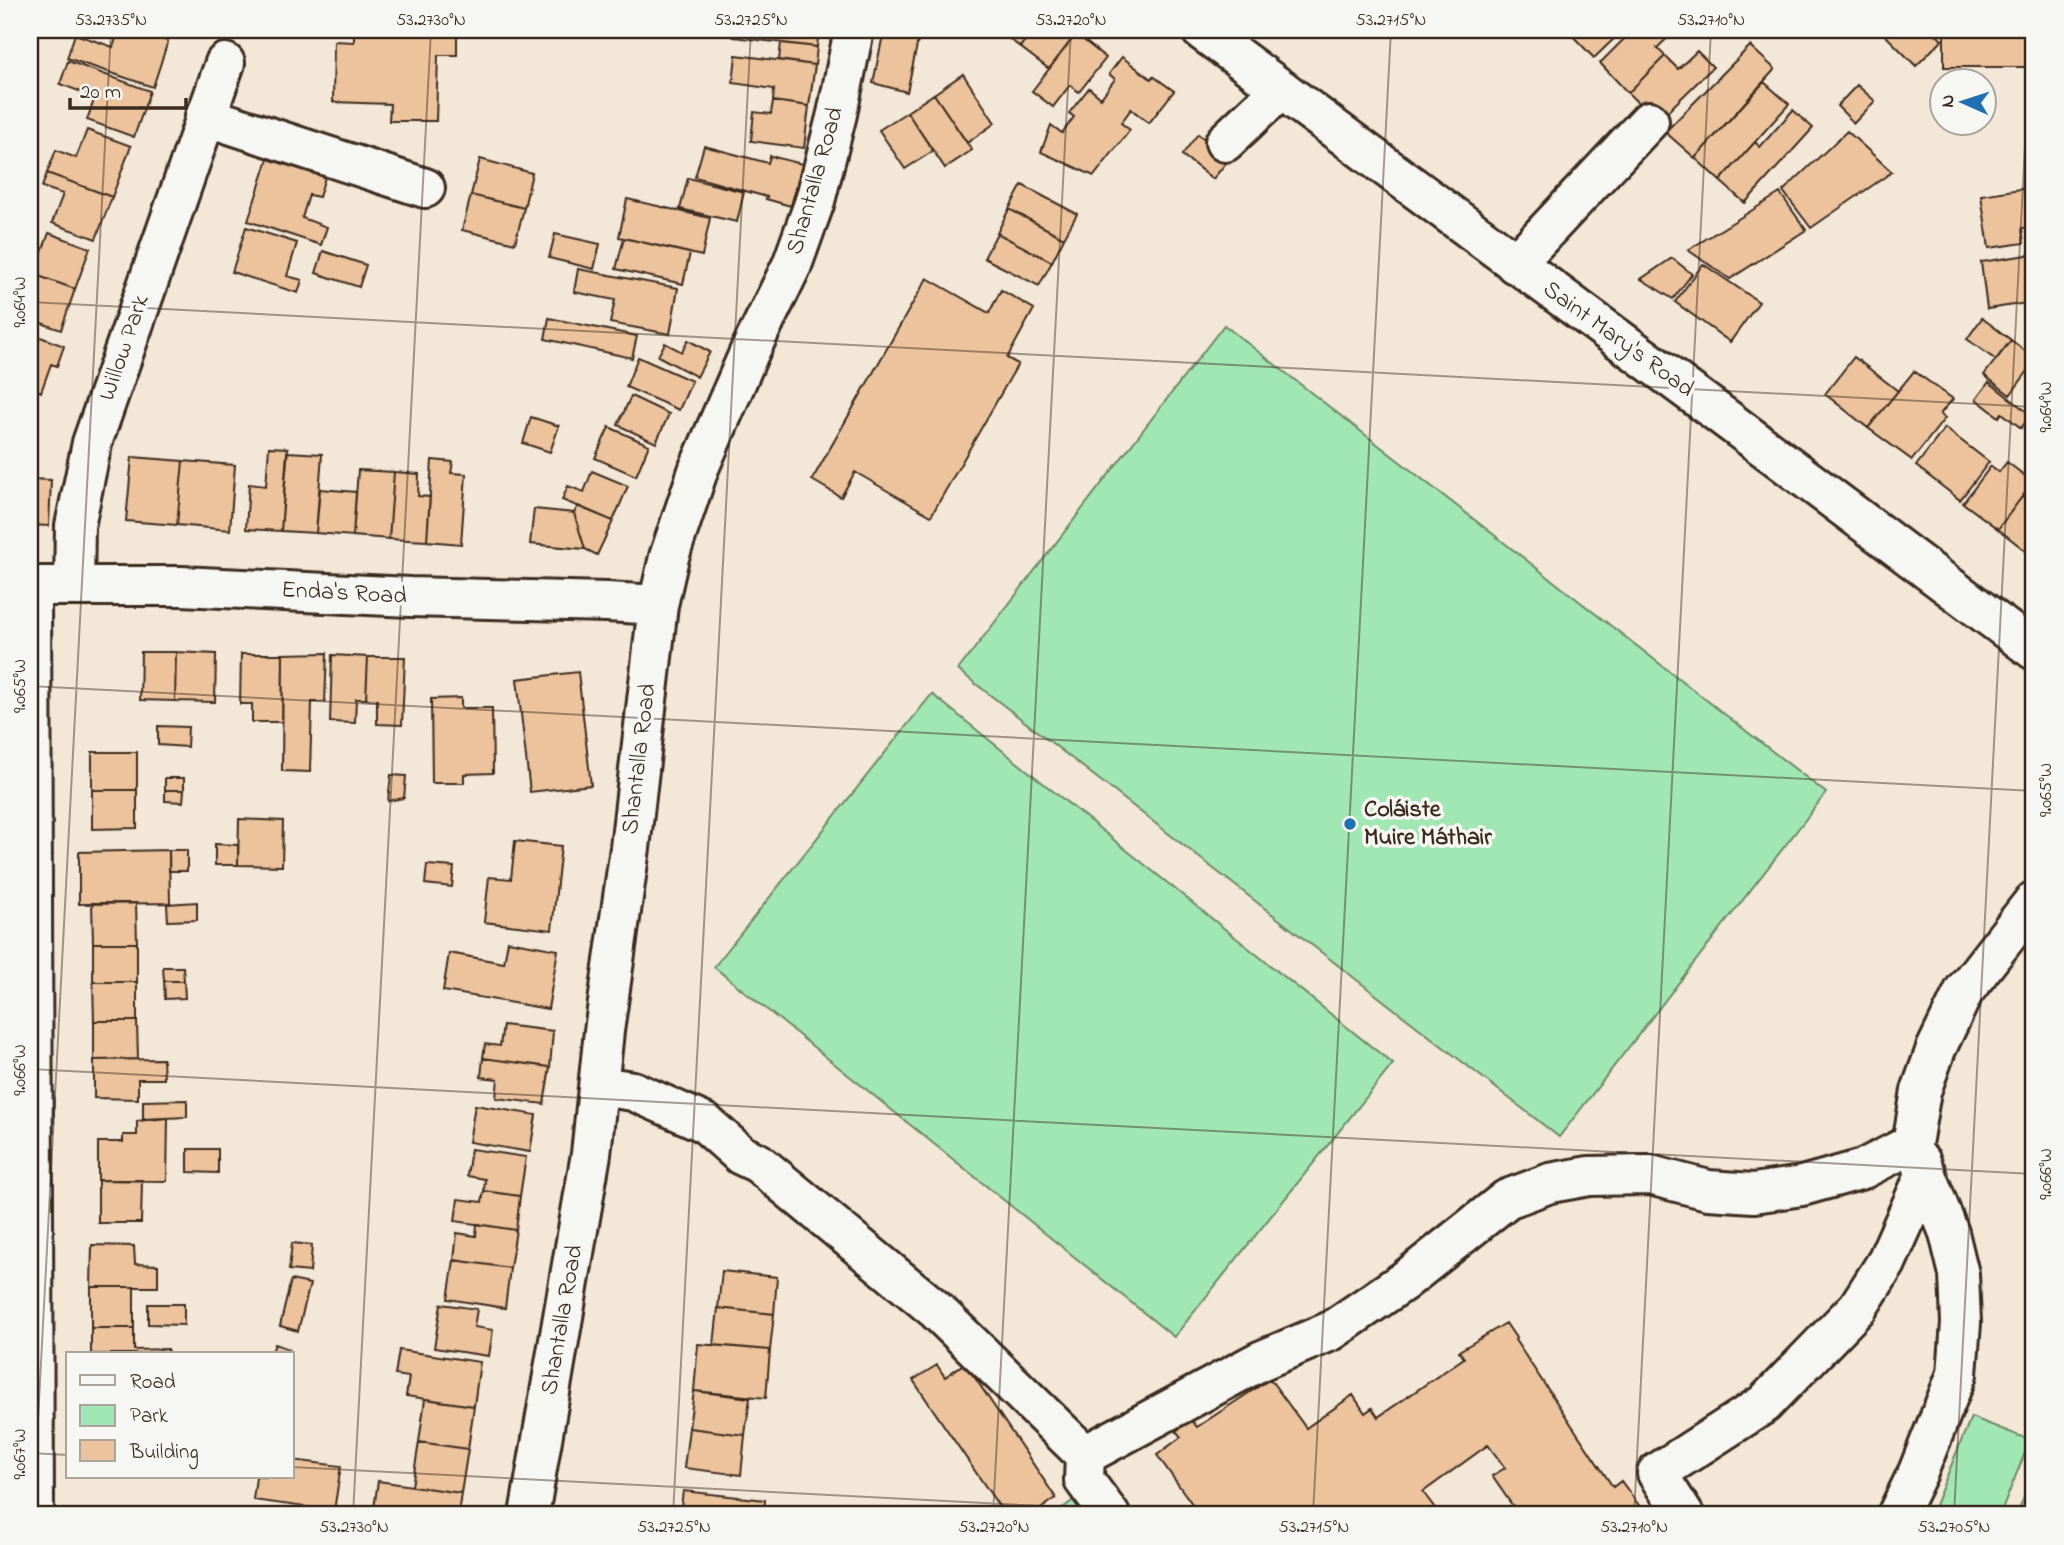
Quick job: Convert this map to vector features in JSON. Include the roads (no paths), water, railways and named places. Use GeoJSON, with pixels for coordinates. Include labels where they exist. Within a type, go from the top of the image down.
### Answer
{"type":"FeatureCollection","features":[{"type":"Feature","properties":{"kind":"street","name":"Shantalla Road"},"geometry":{"type":"LineString","coordinates":[[529,1515],[591,1154],[658,605],[668,557],[699,468],[792,265],[815,201],[854,30]]}},
{"type":"Feature","properties":{"kind":"street","name":"Saint Mary's Road"},"geometry":{"type":"LineString","coordinates":[[1201,30],[2034,650]]}},
{"type":"Feature","properties":{"kind":"street","name":"Willow Park"},"geometry":{"type":"LineString","coordinates":[[74,586],[75,526],[92,443],[225,63]]}},
{"type":"Feature","properties":{"kind":"street"},"geometry":{"type":"LineString","coordinates":[[1225,142],[1281,89]]}},
{"type":"Feature","properties":{"kind":"street"},"geometry":{"type":"LineString","coordinates":[[205,116],[425,188]]}},
{"type":"Feature","properties":{"kind":"street"},"geometry":{"type":"LineString","coordinates":[[1515,264],[1649,121]]}},
{"type":"Feature","properties":{"kind":"street","name":"Enda's Road"},"geometry":{"type":"LineString","coordinates":[[30,586],[181,586],[658,605]]}},
{"type":"Feature","properties":{"kind":"street"},"geometry":{"type":"LineString","coordinates":[[30,586],[34,1515]]}},
{"type":"Feature","properties":{"kind":"street"},"geometry":{"type":"LineString","coordinates":[[1684,1515],[1657,1473],[1764,1404],[1858,1307],[1886,1263],[1919,1159],[1922,1091],[1936,1049],[1964,991],[2034,901]]}},
{"type":"Feature","properties":{"kind":"street"},"geometry":{"type":"LineString","coordinates":[[598,1086],[633,1091],[705,1123],[741,1155],[758,1163],[935,1310],[1085,1455],[1084,1480],[1110,1515]]}},
{"type":"Feature","properties":{"kind":"street"},"geometry":{"type":"LineString","coordinates":[[1085,1455],[1260,1362],[1331,1331],[1404,1281],[1507,1199],[1550,1183],[1589,1176],[1650,1175],[1708,1190],[1754,1193],[1802,1186],[1863,1168],[1919,1159]]}},
{"type":"Feature","properties":{"kind":"street"},"geometry":{"type":"LineString","coordinates":[[1897,1515],[1918,1472],[1956,1374],[1961,1323],[1959,1274],[1952,1243],[1919,1159]]}},
{"type":"Feature","properties":{"kind":"place","name":"Coláiste Muire Máthair"},"geometry":{"type":"Point","coordinates":[1350,824]}}]}
